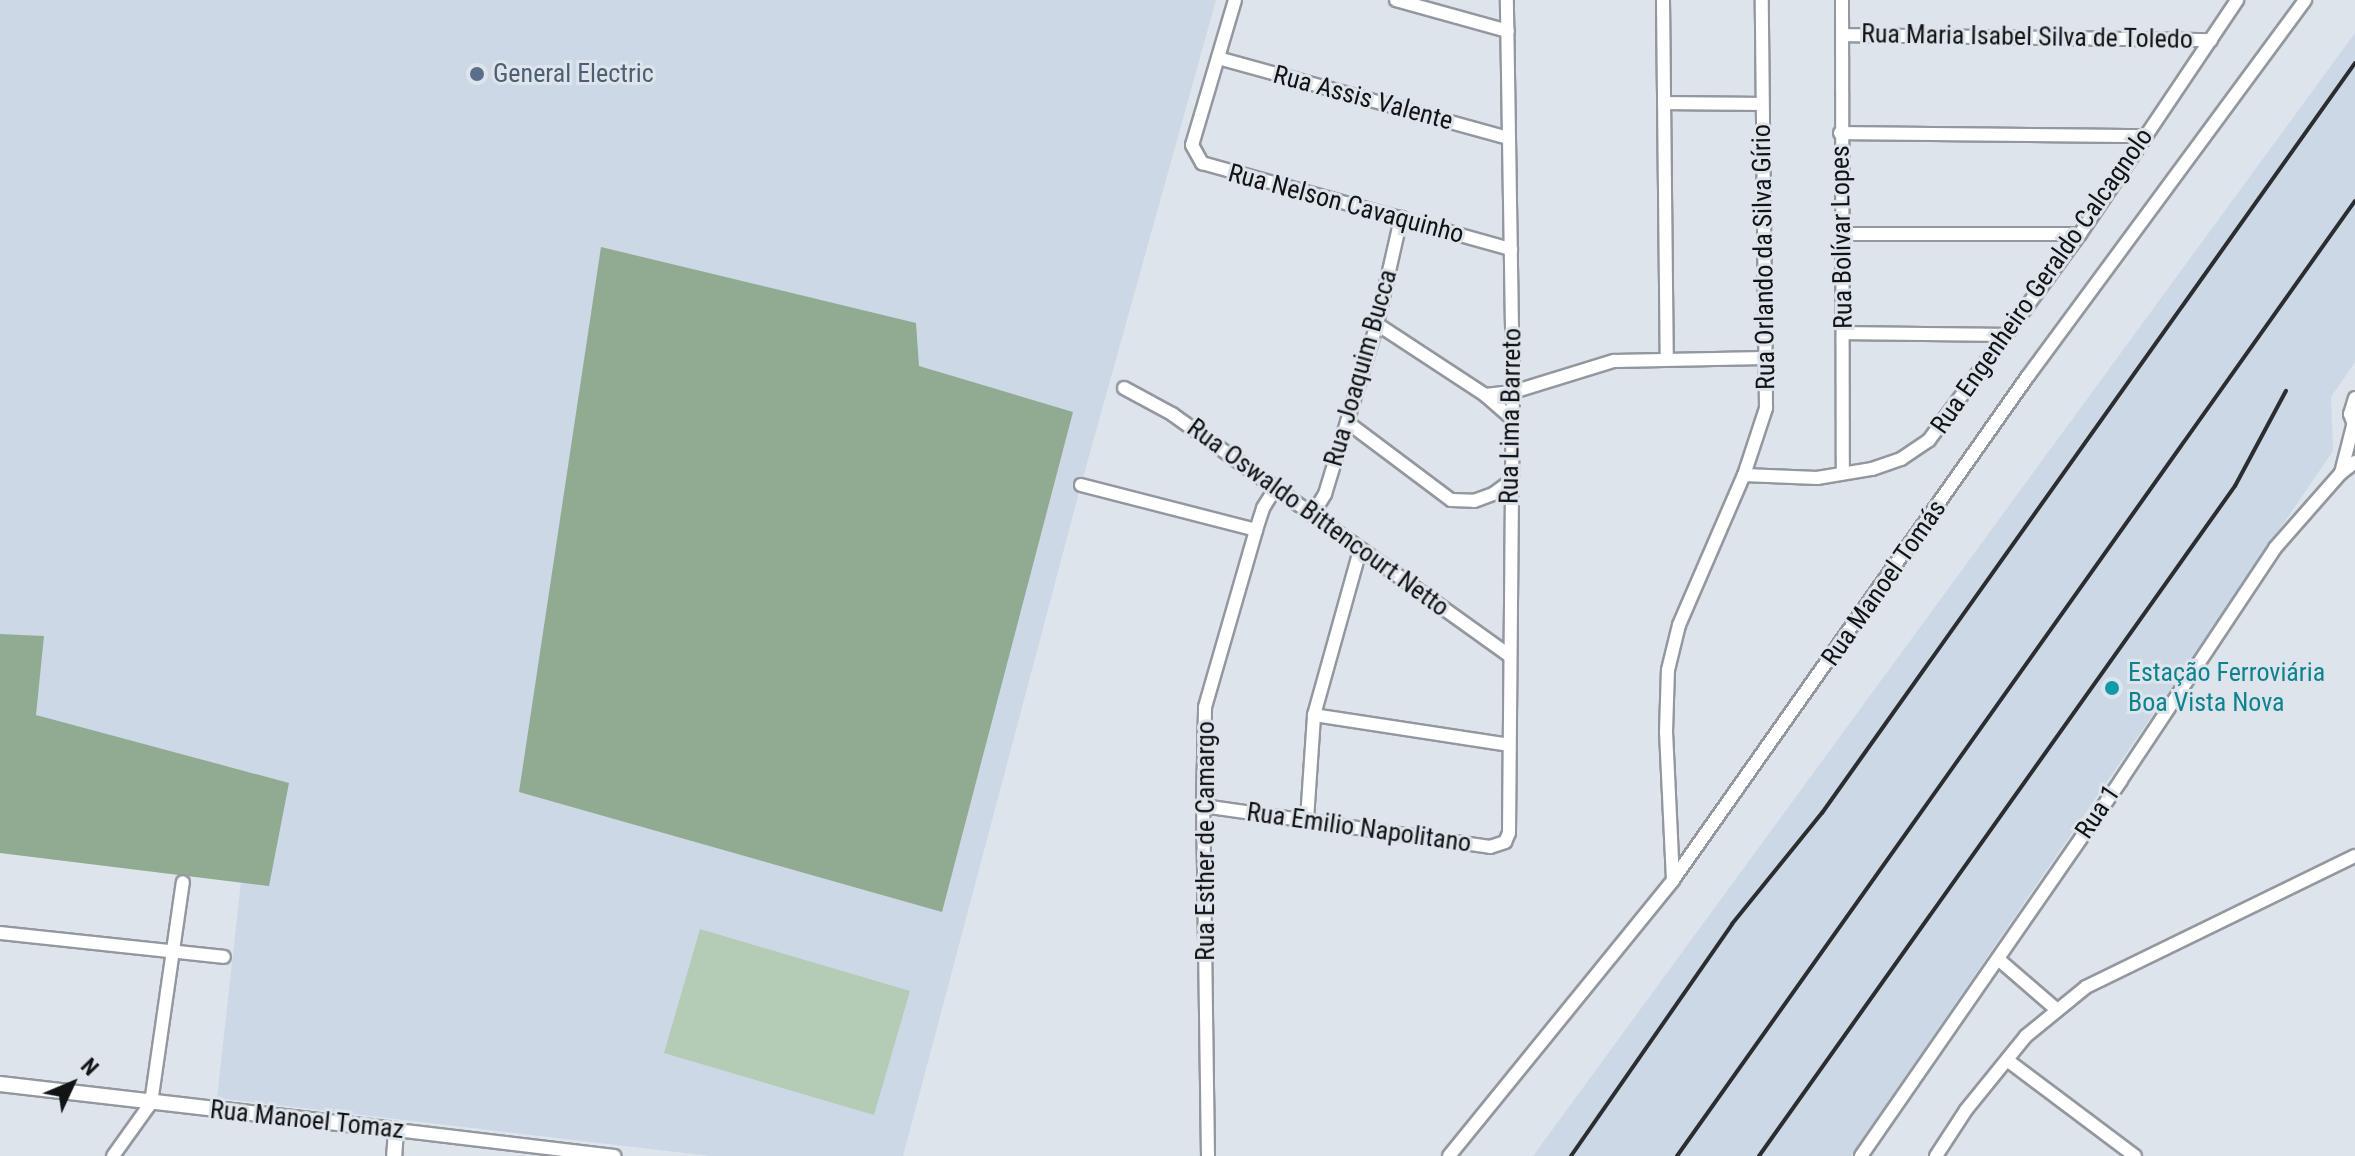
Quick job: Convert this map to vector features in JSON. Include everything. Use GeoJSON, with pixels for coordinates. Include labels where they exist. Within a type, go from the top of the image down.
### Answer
{"type":"FeatureCollection","features":[{"type":"Feature","properties":{"kind":"street"},"geometry":{"type":"LineString","coordinates":[[1218,58],[1235,0]]}},
{"type":"Feature","properties":{"kind":"street"},"geometry":{"type":"LineString","coordinates":[[1396,0],[1508,31]]}},
{"type":"Feature","properties":{"kind":"street","name":"Rua Lima Barreto"},"geometry":{"type":"LineString","coordinates":[[1507,0],[1513,392],[1509,833]]}},
{"type":"Feature","properties":{"kind":"street"},"geometry":{"type":"LineString","coordinates":[[1663,0],[1667,359]]}},
{"type":"Feature","properties":{"kind":"street","name":"Rua Orlando da Silva Gírio"},"geometry":{"type":"LineString","coordinates":[[1673,880],[1666,732],[1668,670],[1679,625],[1744,475],[1766,408],[1762,0]]}},
{"type":"Feature","properties":{"kind":"street","name":"Rua Bolívar Lopes"},"geometry":{"type":"LineString","coordinates":[[1842,0],[1843,473]]}},
{"type":"Feature","properties":{"kind":"street","name":"Rua Engenheiro Geraldo Calcagnolo"},"geometry":{"type":"LineString","coordinates":[[1744,475],[1796,479],[1872,469],[1901,459],[1929,440],[2080,234],[2237,0]]}},
{"type":"Feature","properties":{"kind":"street","name":"Rua Manoel Tomás"},"geometry":{"type":"LineString","coordinates":[[1449,1156],[1673,880],[2028,376],[2305,0]]}},
{"type":"Feature","properties":{"kind":"street","name":"Rua Maria Isabel Silva de Toledo"},"geometry":{"type":"LineString","coordinates":[[1843,35],[2211,40]]}},
{"type":"Feature","properties":{"kind":"street","name":"Rua Assis Valente"},"geometry":{"type":"LineString","coordinates":[[1218,58],[1508,138]]}},
{"type":"Feature","properties":{"kind":"street","name":"Rua Nelson Cavaquinho"},"geometry":{"type":"LineString","coordinates":[[1218,58],[1192,145],[1195,154],[1210,168],[1511,249]]}},
{"type":"Feature","properties":{"kind":"street"},"geometry":{"type":"LineString","coordinates":[[1664,103],[1761,104]]}},
{"type":"Feature","properties":{"kind":"street"},"geometry":{"type":"LineString","coordinates":[[1840,133],[2146,136]]}},
{"type":"Feature","properties":{"kind":"street","name":"Rua Joaquim Bucca"},"geometry":{"type":"LineString","coordinates":[[1312,515],[1325,494],[1377,324],[1401,218]]}},
{"type":"Feature","properties":{"kind":"street"},"geometry":{"type":"LineString","coordinates":[[1842,234],[2080,234]]}},
{"type":"Feature","properties":{"kind":"street"},"geometry":{"type":"LineString","coordinates":[[1377,324],[1485,395],[1511,418]]}},
{"type":"Feature","properties":{"kind":"street"},"geometry":{"type":"LineString","coordinates":[[1843,333],[2006,335]]}},
{"type":"Feature","properties":{"kind":"street"},"geometry":{"type":"LineString","coordinates":[[1485,395],[1513,392],[1614,361],[1765,358]]}},
{"type":"Feature","properties":{"kind":"street","name":"Rua Oswaldo Bittencourt Netto"},"geometry":{"type":"LineString","coordinates":[[1124,388],[1172,414],[1509,655]]}},
{"type":"Feature","properties":{"kind":"street","name":"Rua 1"},"geometry":{"type":"LineString","coordinates":[[2341,473],[2354,426],[2350,414],[2355,398]]}},
{"type":"Feature","properties":{"kind":"street"},"geometry":{"type":"LineString","coordinates":[[1347,422],[1451,500],[1474,501],[1493,494],[1511,481]]}},
{"type":"Feature","properties":{"kind":"street","name":"Rua 1"},"geometry":{"type":"LineString","coordinates":[[1861,1156],[2275,548],[2341,473],[2355,462]]}},
{"type":"Feature","properties":{"kind":"street"},"geometry":{"type":"LineString","coordinates":[[1081,485],[1256,530]]}},
{"type":"Feature","properties":{"kind":"street","name":"Rua Esther de Camargo"},"geometry":{"type":"LineString","coordinates":[[1208,1156],[1203,806],[1205,707],[1263,508],[1275,489]]}},
{"type":"Feature","properties":{"kind":"street"},"geometry":{"type":"LineString","coordinates":[[1493,494],[1510,499]]}},
{"type":"Feature","properties":{"kind":"street"},"geometry":{"type":"LineString","coordinates":[[1307,819],[1314,715],[1360,550]]}},
{"type":"Feature","properties":{"kind":"street"},"geometry":{"type":"LineString","coordinates":[[1314,715],[1509,745]]}},
{"type":"Feature","properties":{"kind":"street","name":"Rua Emilio Napolitano"},"geometry":{"type":"LineString","coordinates":[[1203,806],[1490,847],[1505,842],[1509,833]]}},
{"type":"Feature","properties":{"kind":"street"},"geometry":{"type":"LineString","coordinates":[[1936,1156],[1966,1110],[2026,1036],[2086,987],[2355,856]]}},
{"type":"Feature","properties":{"kind":"street"},"geometry":{"type":"LineString","coordinates":[[113,1156],[151,1103],[183,882]]}},
{"type":"Feature","properties":{"kind":"street"},"geometry":{"type":"LineString","coordinates":[[0,933],[224,957]]}},
{"type":"Feature","properties":{"kind":"street"},"geometry":{"type":"LineString","coordinates":[[1998,959],[2057,1010]]}},
{"type":"Feature","properties":{"kind":"street"},"geometry":{"type":"LineString","coordinates":[[2007,1060],[2135,1156]]}},
{"type":"Feature","properties":{"kind":"street","name":"Rua Manoel Tomaz"},"geometry":{"type":"LineString","coordinates":[[0,1084],[614,1156]]}},
{"type":"Feature","properties":{"kind":"street"},"geometry":{"type":"LineString","coordinates":[[394,1156],[396,1130]]}},
{"type":"Feature","properties":{"kind":"shaded area","name":"General Electric"},"geometry":{"type":"Polygon","coordinates":[[[0,0],[1216,0],[1081,485],[903,1156],[710,1156],[217,1098],[241,882],[0,853],[0,0]]]}},
{"type":"Feature","properties":{"kind":"shaded area"},"geometry":{"type":"Polygon","coordinates":[[[2355,33],[2355,362],[2331,397],[2333,451],[1851,1156],[1533,1156],[2355,33]]]}},
{"type":"Feature","properties":{"kind":"green space"},"geometry":{"type":"Polygon","coordinates":[[[601,247],[916,323],[919,366],[1073,412],[942,912],[519,792],[601,247]]]}},
{"type":"Feature","properties":{"kind":"green space"},"geometry":{"type":"Polygon","coordinates":[[[0,634],[44,636],[36,715],[289,783],[269,886],[0,853],[0,634]]]}},
{"type":"Feature","properties":{"kind":"green space"},"geometry":{"type":"Polygon","coordinates":[[[700,929],[910,991],[874,1115],[664,1053],[700,929]]]}},
{"type":"Feature","properties":{"kind":"railway"},"geometry":{"type":"LineString","coordinates":[[1571,1156],[1732,924],[1822,813],[2355,63]]}},
{"type":"Feature","properties":{"kind":"railway"},"geometry":{"type":"LineString","coordinates":[[1677,1156],[2355,201]]}},
{"type":"Feature","properties":{"kind":"railway"},"geometry":{"type":"LineString","coordinates":[[1759,1156],[2235,486],[2286,391]]}},
{"type":"Feature","properties":{"kind":"place","name":"General Electric"},"geometry":{"type":"Point","coordinates":[477,74]}},
{"type":"Feature","properties":{"kind":"place","name":"Estação Ferroviária Boa Vista Nova"},"geometry":{"type":"Point","coordinates":[2112,688]}}]}
